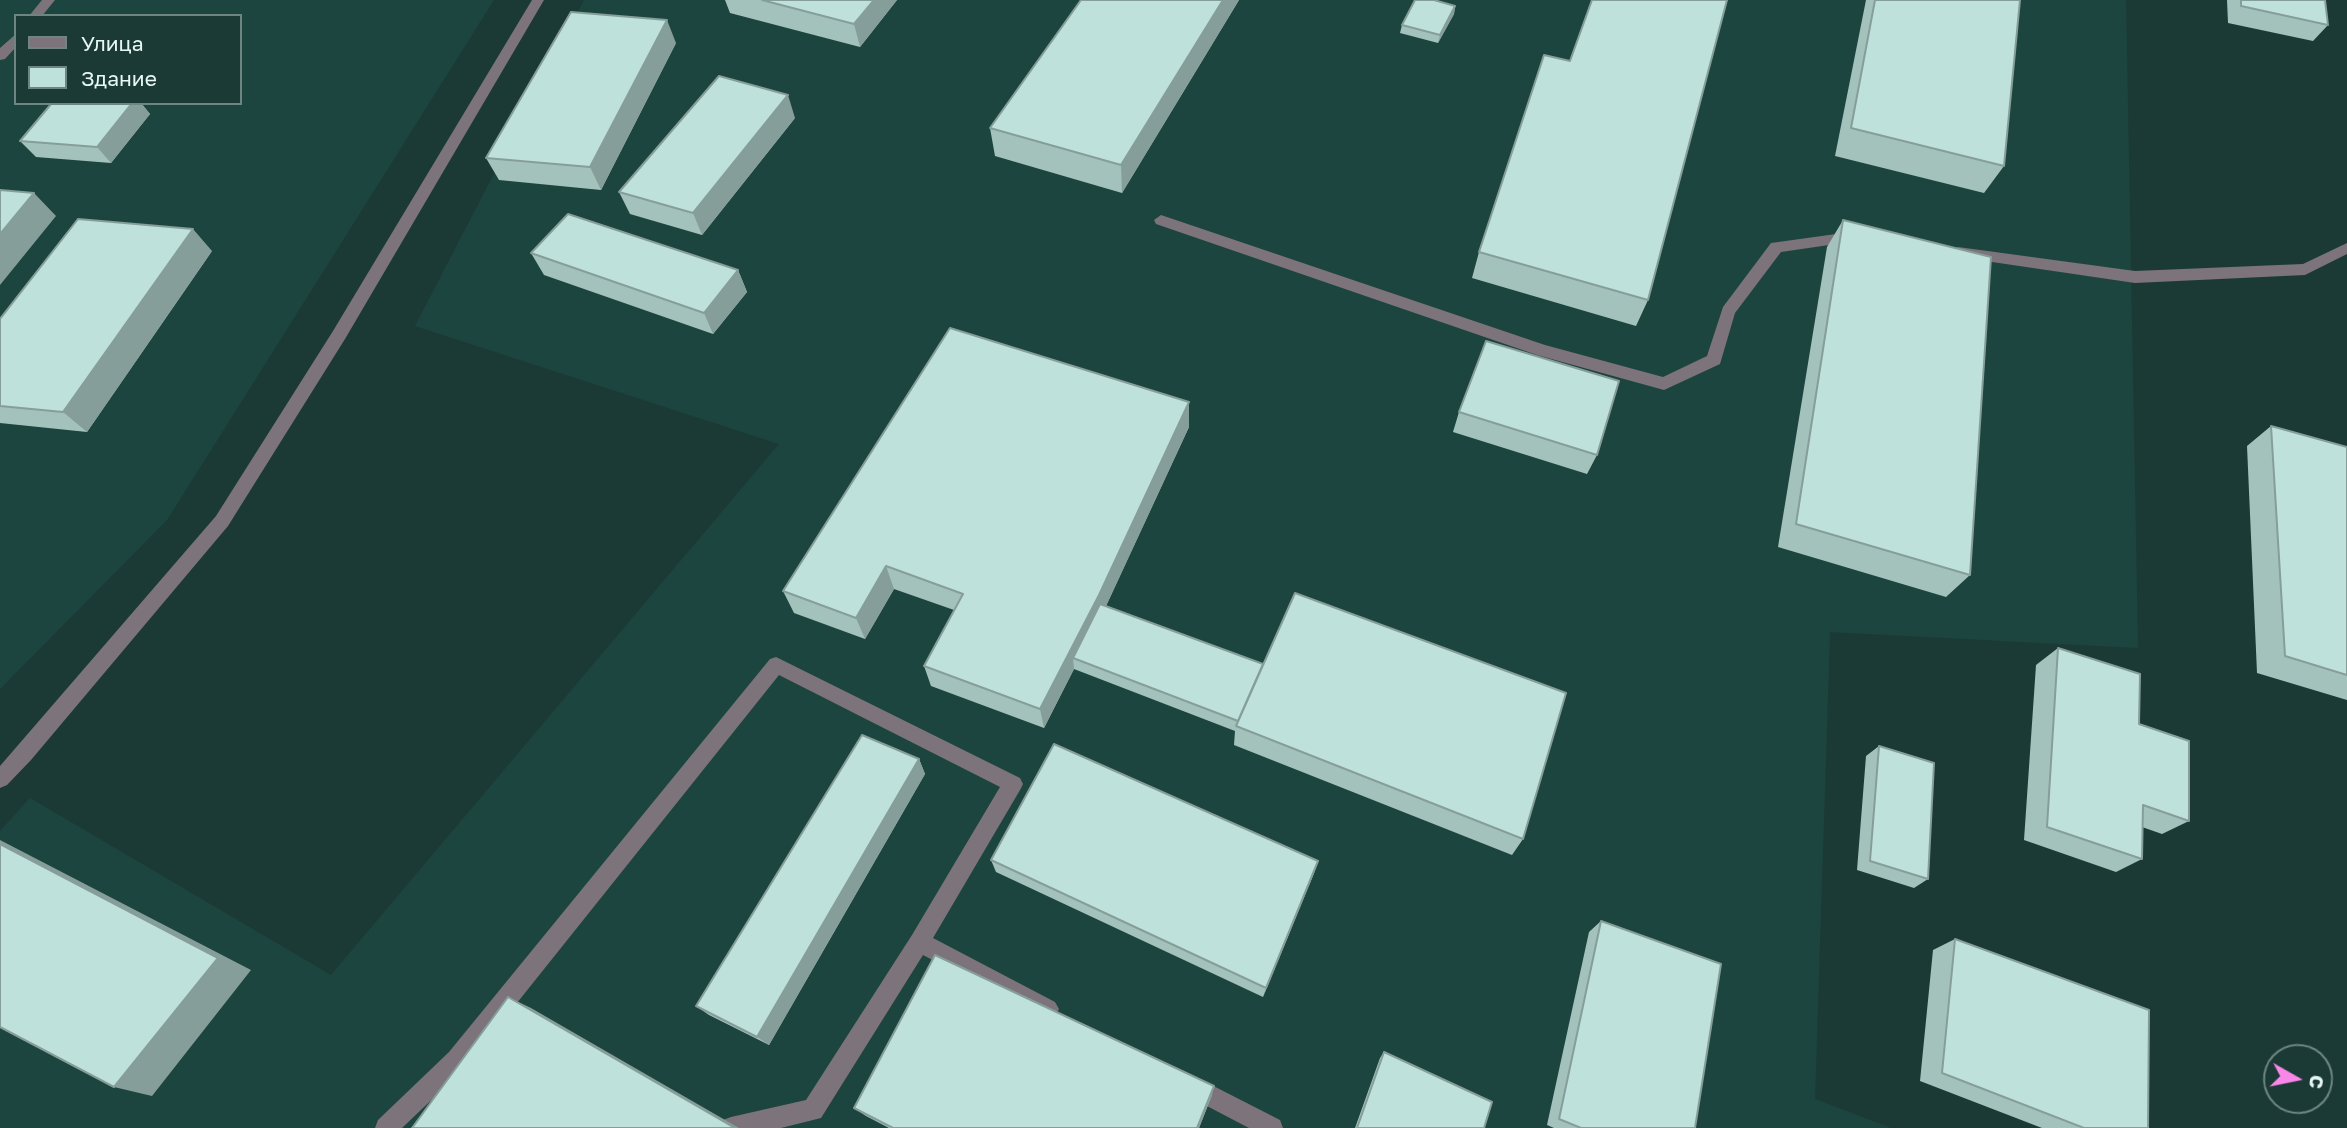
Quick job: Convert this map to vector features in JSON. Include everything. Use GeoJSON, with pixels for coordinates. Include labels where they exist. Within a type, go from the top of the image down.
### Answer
{"type":"FeatureCollection","features":[{"type":"Feature","properties":{"kind":"street"},"geometry":{"type":"LineString","coordinates":[[37,14],[49,0]]}},
{"type":"Feature","properties":{"kind":"street"},"geometry":{"type":"LineString","coordinates":[[0,779],[222,521],[340,335],[538,0]]}},
{"type":"Feature","properties":{"kind":"street"},"geometry":{"type":"LineString","coordinates":[[0,56],[14,40]]}},
{"type":"Feature","properties":{"kind":"street"},"geometry":{"type":"LineString","coordinates":[[1161,220],[1544,351],[1664,384],[1714,360],[1728,311],[1776,247],[1836,239],[1875,243]]}},
{"type":"Feature","properties":{"kind":"street"},"geometry":{"type":"LineString","coordinates":[[1941,250],[2135,277],[2305,269],[2347,248]]}},
{"type":"Feature","properties":{"kind":"street"},"geometry":{"type":"LineString","coordinates":[[386,1128],[457,1060],[776,665],[1013,783],[919,942],[813,1110],[732,1128]]}},
{"type":"Feature","properties":{"kind":"street"},"geometry":{"type":"LineString","coordinates":[[919,942],[1065,1019]]}},
{"type":"Feature","properties":{"kind":"street"},"geometry":{"type":"LineString","coordinates":[[503,1003],[526,1017]]}},
{"type":"Feature","properties":{"kind":"street"},"geometry":{"type":"LineString","coordinates":[[1175,1077],[1272,1128]]}},
{"type":"Feature","properties":{"kind":"shaded area"},"geometry":{"type":"Polygon","coordinates":[[[0,0],[494,0],[167,520],[0,689],[0,0]]]}},
{"type":"Feature","properties":{"kind":"shaded area"},"geometry":{"type":"Polygon","coordinates":[[[584,0],[2126,0],[2138,648],[1830,632],[1815,1099],[1891,1128],[0,1128],[0,831],[30,798],[331,975],[779,444],[415,326],[584,0]]]}},
{"type":"Feature","properties":{"kind":"building"},"geometry":{"type":"Polygon","coordinates":[[[762,0],[874,0],[854,24],[762,0]]]}},
{"type":"Feature","properties":{"kind":"building"},"geometry":{"type":"Polygon","coordinates":[[[1081,0],[1223,0],[1121,165],[990,128],[1081,0]]]}},
{"type":"Feature","properties":{"kind":"building"},"geometry":{"type":"Polygon","coordinates":[[[1415,0],[1434,0],[1455,6],[1440,35],[1402,25],[1415,0]]]}},
{"type":"Feature","properties":{"kind":"building"},"geometry":{"type":"Polygon","coordinates":[[[1592,0],[1727,0],[1648,300],[1479,252],[1544,55],[1570,61],[1592,0]]]}},
{"type":"Feature","properties":{"kind":"building"},"geometry":{"type":"Polygon","coordinates":[[[1875,0],[2020,0],[2004,166],[1851,128],[1875,0]]]}},
{"type":"Feature","properties":{"kind":"building"},"geometry":{"type":"Polygon","coordinates":[[[2241,0],[2325,0],[2328,25],[2241,6],[2241,0]]]}},
{"type":"Feature","properties":{"kind":"building"},"geometry":{"type":"Polygon","coordinates":[[[571,12],[667,20],[590,167],[486,158],[571,12]]]}},
{"type":"Feature","properties":{"kind":"building"},"geometry":{"type":"Polygon","coordinates":[[[719,76],[788,95],[693,213],[619,192],[719,76]]]}},
{"type":"Feature","properties":{"kind":"building"},"geometry":{"type":"Polygon","coordinates":[[[50,105],[130,105],[97,147],[20,141],[50,105]]]}},
{"type":"Feature","properties":{"kind":"building"},"geometry":{"type":"Polygon","coordinates":[[[0,190],[34,193],[0,234],[0,190]]]}},
{"type":"Feature","properties":{"kind":"building"},"geometry":{"type":"Polygon","coordinates":[[[568,214],[738,270],[704,313],[531,253],[568,214]]]}},
{"type":"Feature","properties":{"kind":"building"},"geometry":{"type":"Polygon","coordinates":[[[78,219],[193,229],[63,412],[0,406],[0,319],[78,219]]]}},
{"type":"Feature","properties":{"kind":"building"},"geometry":{"type":"Polygon","coordinates":[[[1843,220],[1991,257],[1970,575],[1796,524],[1843,220]]]}},
{"type":"Feature","properties":{"kind":"building"},"geometry":{"type":"Polygon","coordinates":[[[950,328],[1189,402],[1099,595],[1040,709],[924,666],[963,594],[886,566],[856,618],[783,591],[950,328]]]}},
{"type":"Feature","properties":{"kind":"building"},"geometry":{"type":"Polygon","coordinates":[[[1486,341],[1619,381],[1597,455],[1459,412],[1486,341]]]}},
{"type":"Feature","properties":{"kind":"building"},"geometry":{"type":"Polygon","coordinates":[[[2271,426],[2347,447],[2347,675],[2285,656],[2271,426]]]}},
{"type":"Feature","properties":{"kind":"building"},"geometry":{"type":"Polygon","coordinates":[[[1295,593],[1566,693],[1523,839],[1236,726],[1295,593]]]}},
{"type":"Feature","properties":{"kind":"building"},"geometry":{"type":"Polygon","coordinates":[[[1100,604],[1263,664],[1238,721],[1073,658],[1100,604]]]}},
{"type":"Feature","properties":{"kind":"building"},"geometry":{"type":"Polygon","coordinates":[[[2058,648],[2140,674],[2139,724],[2189,741],[2189,821],[2143,805],[2142,859],[2047,827],[2058,648]]]}},
{"type":"Feature","properties":{"kind":"building"},"geometry":{"type":"Polygon","coordinates":[[[862,735],[919,759],[757,1037],[696,1006],[862,735]]]}},
{"type":"Feature","properties":{"kind":"building"},"geometry":{"type":"Polygon","coordinates":[[[1054,744],[1318,861],[1266,988],[991,860],[1054,744]]]}},
{"type":"Feature","properties":{"kind":"building"},"geometry":{"type":"Polygon","coordinates":[[[1879,746],[1934,763],[1928,879],[1870,861],[1879,746]]]}},
{"type":"Feature","properties":{"kind":"building"},"geometry":{"type":"Polygon","coordinates":[[[0,844],[218,958],[114,1087],[0,1027],[0,844]]]}},
{"type":"Feature","properties":{"kind":"building"},"geometry":{"type":"Polygon","coordinates":[[[1601,921],[1721,964],[1695,1128],[1581,1128],[1559,1119],[1601,921]]]}},
{"type":"Feature","properties":{"kind":"building"},"geometry":{"type":"Polygon","coordinates":[[[1955,939],[2149,1010],[2148,1128],[2084,1128],[1942,1073],[1955,939]]]}},
{"type":"Feature","properties":{"kind":"building"},"geometry":{"type":"Polygon","coordinates":[[[935,955],[1214,1086],[1197,1128],[893,1128],[854,1108],[935,955]]]}},
{"type":"Feature","properties":{"kind":"building"},"geometry":{"type":"Polygon","coordinates":[[[508,997],[735,1128],[412,1128],[508,997]]]}},
{"type":"Feature","properties":{"kind":"building"},"geometry":{"type":"Polygon","coordinates":[[[1384,1052],[1492,1102],[1484,1128],[1357,1128],[1384,1052]]]}}]}
